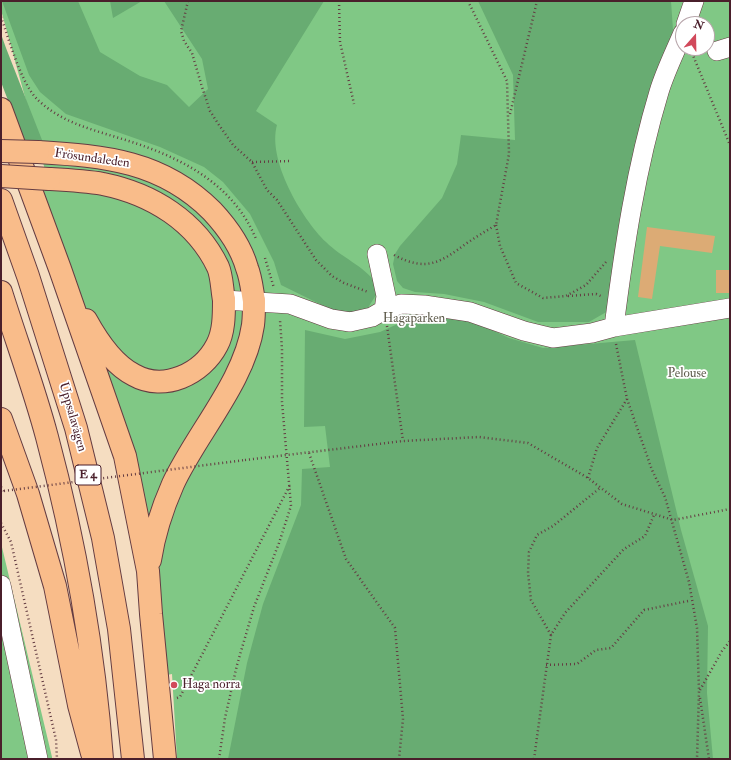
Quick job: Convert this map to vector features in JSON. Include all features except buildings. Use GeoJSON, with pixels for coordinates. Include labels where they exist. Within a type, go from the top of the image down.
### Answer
{"type":"FeatureCollection","features":[{"type":"Feature","properties":{"kind":"main road"},"geometry":{"type":"LineString","coordinates":[[1,109],[60,269],[125,456],[148,571],[165,759]]}},
{"type":"Feature","properties":{"kind":"main road","name":"Frösundaleden"},"geometry":{"type":"LineString","coordinates":[[1,151],[79,154],[117,160],[150,169],[176,182],[199,198],[215,214],[236,242],[247,268],[254,301],[253,325],[248,345],[237,373],[173,484],[161,514],[153,542],[148,571]]}},
{"type":"Feature","properties":{"kind":"main road","name":"Frösundaleden"},"geometry":{"type":"LineString","coordinates":[[1,176],[102,184],[141,196],[168,209],[192,229],[204,244],[218,268],[224,300],[223,323],[217,344],[205,362],[189,374],[173,381],[154,382],[134,376],[118,365],[91,329],[60,269]]}},
{"type":"Feature","properties":{"kind":"main road","name":"Uppsalavägen"},"geometry":{"type":"LineString","coordinates":[[1,200],[28,276],[76,428],[103,538],[119,629],[133,759]]}},
{"type":"Feature","properties":{"kind":"main road","name":"E 4"},"geometry":{"type":"LineString","coordinates":[[1,292],[47,436],[72,544],[88,632],[98,710],[102,759]]}},
{"type":"Feature","properties":{"kind":"main road"},"geometry":{"type":"LineString","coordinates":[[1,419],[28,494],[55,586],[78,705],[94,759]]}},
{"type":"Feature","properties":{"kind":"lane"},"geometry":{"type":"LineString","coordinates":[[689,16],[694,1]]}},
{"type":"Feature","properties":{"kind":"lane"},"geometry":{"type":"LineString","coordinates":[[614,327],[625,243],[660,91],[675,53]]}},
{"type":"Feature","properties":{"kind":"lane"},"geometry":{"type":"LineString","coordinates":[[377,254],[385,303]]}},
{"type":"Feature","properties":{"kind":"lane"},"geometry":{"type":"LineString","coordinates":[[224,300],[290,304],[331,319],[350,322],[372,317],[385,303]]}},
{"type":"Feature","properties":{"kind":"lane"},"geometry":{"type":"LineString","coordinates":[[385,303],[424,305],[470,312],[524,331],[553,338],[592,333],[614,327],[730,308]]}},
{"type":"Feature","properties":{"kind":"lane"},"geometry":{"type":"LineString","coordinates":[[1,585],[38,759]]}},
{"type":"Feature","properties":{"kind":"path"},"geometry":{"type":"LineString","coordinates":[[188,1],[181,31],[184,41],[192,53],[210,111],[233,144],[252,162],[267,190],[277,200],[316,260],[332,276],[344,283],[376,295],[385,303],[403,441]]}},
{"type":"Feature","properties":{"kind":"path"},"geometry":{"type":"LineString","coordinates":[[339,1],[340,42],[354,104]]}},
{"type":"Feature","properties":{"kind":"path"},"geometry":{"type":"LineString","coordinates":[[468,1],[507,81],[509,154],[496,225],[500,246],[516,283],[543,298],[596,294]]}},
{"type":"Feature","properties":{"kind":"path"},"geometry":{"type":"LineString","coordinates":[[509,116],[537,1]]}},
{"type":"Feature","properties":{"kind":"path"},"geometry":{"type":"LineString","coordinates":[[693,56],[730,145]]}},
{"type":"Feature","properties":{"kind":"path"},"geometry":{"type":"LineString","coordinates":[[252,162],[292,161]]}},
{"type":"Feature","properties":{"kind":"path"},"geometry":{"type":"LineString","coordinates":[[377,254],[394,255],[408,263],[420,265],[435,263],[454,254],[496,225]]}},
{"type":"Feature","properties":{"kind":"path"},"geometry":{"type":"LineString","coordinates":[[566,296],[586,285],[601,267],[625,243]]}},
{"type":"Feature","properties":{"kind":"path"},"geometry":{"type":"LineString","coordinates":[[614,327],[627,399],[672,520],[689,582],[695,621],[699,691],[697,759]]}},
{"type":"Feature","properties":{"kind":"path"},"geometry":{"type":"LineString","coordinates":[[588,478],[597,448],[627,399]]}},
{"type":"Feature","properties":{"kind":"path"},"geometry":{"type":"LineString","coordinates":[[1,487],[2,491],[403,441],[479,437],[528,443],[588,478],[622,504],[654,515],[672,520],[730,509]]}},
{"type":"Feature","properties":{"kind":"path"},"geometry":{"type":"LineString","coordinates":[[309,453],[346,559],[395,628],[403,720],[399,759]]}},
{"type":"Feature","properties":{"kind":"path"},"geometry":{"type":"LineString","coordinates":[[171,701],[180,697],[290,485]]}},
{"type":"Feature","properties":{"kind":"path"},"geometry":{"type":"LineString","coordinates":[[551,635],[531,600],[528,573],[529,552],[537,535],[553,526],[600,488]]}},
{"type":"Feature","properties":{"kind":"path"},"geometry":{"type":"LineString","coordinates":[[534,759],[551,635],[565,613],[624,549],[645,536],[654,515]]}},
{"type":"Feature","properties":{"kind":"path"},"geometry":{"type":"LineString","coordinates":[[1,523],[11,542],[56,740],[57,759]]}},
{"type":"Feature","properties":{"kind":"path"},"geometry":{"type":"LineString","coordinates":[[546,665],[577,664],[596,650],[611,648],[644,610],[688,601]]}},
{"type":"Feature","properties":{"kind":"path"},"geometry":{"type":"LineString","coordinates":[[710,759],[699,691],[722,651],[730,641]]}},
{"type":"Feature","properties":{"kind":"green space","name":"Hagaparken"},"geometry":{"type":"Polygon","coordinates":[[[1,1],[730,1],[730,759],[177,759],[172,674],[167,675],[158,585],[72,270],[41,187],[50,188],[1,10],[1,1]]]}},
{"type":"Feature","properties":{"kind":"green space"},"geometry":{"type":"Polygon","coordinates":[[[2,1],[78,1],[100,52],[140,76],[167,85],[189,107],[208,89],[202,59],[164,1],[324,1],[256,111],[277,125],[275,139],[277,154],[282,171],[288,187],[306,218],[332,248],[359,267],[377,284],[376,295],[364,314],[351,316],[334,311],[281,285],[274,262],[250,214],[223,182],[204,167],[160,147],[66,114],[40,92],[29,75],[2,1]]]}},
{"type":"Feature","properties":{"kind":"green space"},"geometry":{"type":"Polygon","coordinates":[[[110,1],[142,1],[113,18],[110,1]]]}},
{"type":"Feature","properties":{"kind":"green space"},"geometry":{"type":"Polygon","coordinates":[[[478,1],[671,1],[673,30],[636,161],[608,311],[589,322],[538,322],[484,302],[444,294],[415,292],[403,288],[397,281],[393,264],[395,254],[400,246],[442,198],[457,164],[461,135],[515,140],[513,75],[478,1]]]}},
{"type":"Feature","properties":{"kind":"green space"},"geometry":{"type":"Polygon","coordinates":[[[1,34],[44,145],[24,142],[1,82],[1,34]]]}},
{"type":"Feature","properties":{"kind":"green space"},"geometry":{"type":"Polygon","coordinates":[[[415,316],[449,318],[475,322],[509,338],[543,348],[635,340],[681,530],[708,626],[707,693],[713,759],[228,759],[247,663],[263,604],[301,505],[302,469],[330,467],[325,426],[304,427],[305,330],[345,339],[380,332],[415,316]]]}},
{"type":"Feature","properties":{"kind":"green space"},"geometry":{"type":"Polygon","coordinates":[[[1,543],[52,757],[52,759],[1,759],[1,543]]]}},
{"type":"Feature","properties":{"kind":"place","name":"Haga norra"},"geometry":{"type":"Point","coordinates":[174,685]}},
{"type":"Feature","properties":{"kind":"park label","name":"Pelouse"},"geometry":{"type":"Point","coordinates":[687,374]}}]}
